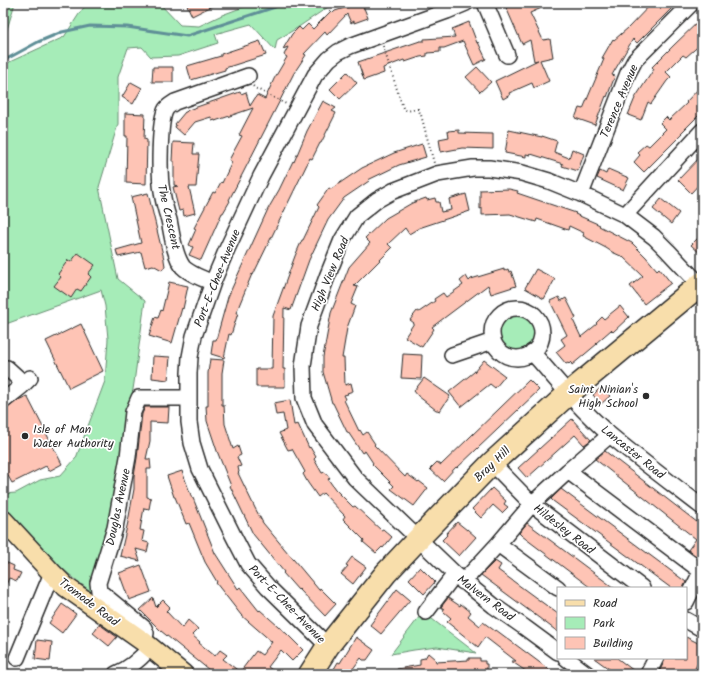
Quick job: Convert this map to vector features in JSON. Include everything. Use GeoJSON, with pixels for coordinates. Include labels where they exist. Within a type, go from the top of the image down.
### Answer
{"type":"FeatureCollection","features":[{"type":"Feature","properties":{"kind":"highway","name":"Bray Hill"},"geometry":{"type":"LineString","coordinates":[[310,674],[328,646],[386,574],[492,463],[568,394],[701,284]]}},
{"type":"Feature","properties":{"kind":"main road","name":"Tromode Road"},"geometry":{"type":"LineString","coordinates":[[3,520],[66,587],[147,645],[184,674]]}},
{"type":"Feature","properties":{"kind":"street","name":"Port-E-Chee-Avenue"},"geometry":{"type":"LineString","coordinates":[[328,646],[248,564],[200,469],[192,443],[189,422],[188,398],[190,357],[194,336],[213,282],[261,176],[316,75],[329,59],[338,52],[350,46],[466,3]]}},
{"type":"Feature","properties":{"kind":"street"},"geometry":{"type":"LineString","coordinates":[[485,3],[507,55]]}},
{"type":"Feature","properties":{"kind":"street","name":"Terence Avenue"},"geometry":{"type":"LineString","coordinates":[[581,194],[628,73],[635,60],[692,3]]}},
{"type":"Feature","properties":{"kind":"street","name":"The Crescent"},"geometry":{"type":"LineString","coordinates":[[213,282],[185,268],[179,258],[174,243],[161,182],[161,105],[169,106],[185,98],[248,76]]}},
{"type":"Feature","properties":{"kind":"street"},"geometry":{"type":"LineString","coordinates":[[625,215],[702,131]]}},
{"type":"Feature","properties":{"kind":"street","name":"High View Road"},"geometry":{"type":"LineString","coordinates":[[418,539],[355,478],[315,425],[304,398],[303,366],[309,326],[342,240],[357,216],[377,200],[393,191],[437,174],[473,168],[489,168],[522,173],[549,181],[581,194],[625,215],[654,237],[701,284]]}},
{"type":"Feature","properties":{"kind":"street"},"geometry":{"type":"LineString","coordinates":[[514,308],[528,310],[534,314],[541,326],[542,334],[537,347],[532,352],[526,356],[518,358],[510,357],[497,348],[493,341],[492,334],[493,326],[500,314],[506,310],[514,308]]}},
{"type":"Feature","properties":{"kind":"street"},"geometry":{"type":"LineString","coordinates":[[452,355],[493,341]]}},
{"type":"Feature","properties":{"kind":"street","name":"Lancaster Road"},"geometry":{"type":"LineString","coordinates":[[532,352],[568,394],[610,435],[702,507]]}},
{"type":"Feature","properties":{"kind":"street"},"geometry":{"type":"LineString","coordinates":[[3,369],[7,368],[18,378],[26,382],[3,401]]}},
{"type":"Feature","properties":{"kind":"street","name":"Douglas Avenue"},"geometry":{"type":"LineString","coordinates":[[147,645],[144,628],[99,591],[98,583],[115,528],[128,457],[133,412],[139,398],[188,398]]}},
{"type":"Feature","properties":{"kind":"street"},"geometry":{"type":"LineString","coordinates":[[426,612],[459,578],[498,544],[532,504],[610,435]]}},
{"type":"Feature","properties":{"kind":"street","name":"Hildesley Road"},"geometry":{"type":"LineString","coordinates":[[492,463],[532,504],[641,587]]}},
{"type":"Feature","properties":{"kind":"street"},"geometry":{"type":"LineString","coordinates":[[568,471],[702,570],[687,600]]}},
{"type":"Feature","properties":{"kind":"street","name":"Malvern Road"},"geometry":{"type":"LineString","coordinates":[[418,539],[459,578],[494,606],[524,626],[557,651]]}},
{"type":"Feature","properties":{"kind":"street"},"geometry":{"type":"LineString","coordinates":[[498,544],[557,587]]}},
{"type":"Feature","properties":{"kind":"street"},"geometry":{"type":"LineString","coordinates":[[16,658],[52,573]]}},
{"type":"Feature","properties":{"kind":"street"},"geometry":{"type":"LineString","coordinates":[[687,621],[702,629]]}},
{"type":"Feature","properties":{"kind":"street"},"geometry":{"type":"LineString","coordinates":[[116,674],[124,671],[145,654],[147,645]]}},
{"type":"Feature","properties":{"kind":"street"},"geometry":{"type":"LineString","coordinates":[[567,659],[587,674]]}},
{"type":"Feature","properties":{"kind":"street"},"geometry":{"type":"LineString","coordinates":[[648,674],[655,659]]}},
{"type":"Feature","properties":{"kind":"path"},"geometry":{"type":"LineString","coordinates":[[380,35],[404,110],[408,111],[418,109],[421,115],[437,174]]}},
{"type":"Feature","properties":{"kind":"path"},"geometry":{"type":"LineString","coordinates":[[248,76],[255,88],[289,106]]}},
{"type":"Feature","properties":{"kind":"green space"},"geometry":{"type":"Polygon","coordinates":[[[3,3],[15,3],[5,36],[3,38],[3,3]]]}},
{"type":"Feature","properties":{"kind":"green space"},"geometry":{"type":"Polygon","coordinates":[[[88,3],[159,3],[180,25],[199,26],[222,15],[254,3],[334,3],[277,40],[275,50],[251,24],[215,34],[218,43],[178,56],[151,57],[142,47],[128,48],[118,77],[118,124],[99,187],[118,279],[145,301],[134,383],[112,522],[90,591],[37,547],[3,507],[3,494],[16,493],[40,480],[60,476],[76,458],[105,381],[108,339],[105,306],[101,290],[3,325],[3,65],[64,37],[88,3]]]}},
{"type":"Feature","properties":{"kind":"green space"},"geometry":{"type":"Polygon","coordinates":[[[512,313],[520,313],[527,316],[533,322],[536,333],[533,344],[527,350],[520,353],[512,353],[505,350],[499,344],[496,337],[496,329],[499,322],[505,316],[512,313]]]}},
{"type":"Feature","properties":{"kind":"green space"},"geometry":{"type":"Polygon","coordinates":[[[423,612],[476,653],[437,647],[391,654],[423,612]]]}},
{"type":"Feature","properties":{"kind":"building"},"geometry":{"type":"Polygon","coordinates":[[[186,3],[218,3],[192,16],[186,3]]]}},
{"type":"Feature","properties":{"kind":"building"},"geometry":{"type":"Polygon","coordinates":[[[354,3],[362,3],[368,18],[351,23],[347,14],[327,35],[325,32],[304,54],[306,55],[294,73],[229,200],[230,201],[222,213],[201,260],[189,255],[193,247],[189,245],[196,229],[194,228],[213,192],[215,193],[221,182],[222,183],[232,162],[229,160],[242,136],[239,135],[253,108],[215,121],[212,121],[211,117],[195,122],[184,135],[175,127],[175,124],[188,110],[240,92],[241,94],[246,92],[250,106],[257,95],[265,99],[274,79],[287,57],[284,55],[288,47],[283,49],[292,34],[299,27],[302,30],[308,24],[313,29],[331,11],[333,13],[354,5],[354,3]]]}},
{"type":"Feature","properties":{"kind":"building"},"geometry":{"type":"Polygon","coordinates":[[[510,3],[553,3],[530,13],[543,40],[550,39],[553,57],[540,60],[549,81],[534,88],[532,83],[509,93],[510,95],[503,99],[495,81],[538,60],[534,61],[530,40],[522,44],[505,5],[510,3]]]}},
{"type":"Feature","properties":{"kind":"building"},"geometry":{"type":"Polygon","coordinates":[[[652,3],[677,3],[637,43],[633,39],[612,75],[615,76],[595,125],[575,118],[579,108],[583,109],[604,59],[602,58],[613,39],[614,40],[628,28],[652,3]]]}},
{"type":"Feature","properties":{"kind":"building"},"geometry":{"type":"Polygon","coordinates":[[[702,18],[702,43],[686,57],[683,55],[666,72],[671,77],[651,104],[648,102],[641,120],[628,115],[635,98],[654,69],[652,67],[702,18]]]}},
{"type":"Feature","properties":{"kind":"building"},"geometry":{"type":"Polygon","coordinates":[[[469,22],[477,43],[478,42],[486,59],[474,65],[463,41],[440,48],[440,52],[427,53],[427,56],[405,62],[404,60],[383,68],[384,73],[364,80],[358,62],[420,41],[424,41],[424,39],[455,37],[452,29],[469,22]]]}},
{"type":"Feature","properties":{"kind":"building"},"geometry":{"type":"Polygon","coordinates":[[[260,41],[266,55],[225,68],[225,70],[191,80],[187,66],[221,56],[221,54],[260,41]]]}},
{"type":"Feature","properties":{"kind":"building"},"geometry":{"type":"Polygon","coordinates":[[[153,67],[173,67],[173,82],[152,82],[153,67]]]}},
{"type":"Feature","properties":{"kind":"building"},"geometry":{"type":"Polygon","coordinates":[[[477,67],[491,82],[480,92],[466,77],[477,67]]]}},
{"type":"Feature","properties":{"kind":"building"},"geometry":{"type":"Polygon","coordinates":[[[347,72],[357,83],[340,99],[330,89],[347,72]]]}},
{"type":"Feature","properties":{"kind":"building"},"geometry":{"type":"Polygon","coordinates":[[[131,82],[142,88],[133,104],[122,97],[131,82]]]}},
{"type":"Feature","properties":{"kind":"building"},"geometry":{"type":"Polygon","coordinates":[[[702,85],[702,112],[644,172],[634,162],[640,155],[637,152],[646,144],[649,146],[666,129],[660,123],[666,117],[669,120],[687,103],[686,102],[702,85]]]}},
{"type":"Feature","properties":{"kind":"building"},"geometry":{"type":"Polygon","coordinates":[[[323,101],[336,108],[332,111],[336,113],[312,159],[310,158],[253,275],[252,274],[236,313],[238,313],[231,335],[229,334],[224,358],[211,354],[213,340],[216,340],[228,297],[268,209],[293,161],[294,162],[307,131],[323,101]]]}},
{"type":"Feature","properties":{"kind":"building"},"geometry":{"type":"Polygon","coordinates":[[[125,113],[145,114],[144,139],[147,140],[146,184],[126,183],[127,136],[125,136],[125,113]]]}},
{"type":"Feature","properties":{"kind":"building"},"geometry":{"type":"Polygon","coordinates":[[[459,130],[459,133],[493,134],[493,149],[462,148],[441,152],[439,139],[449,137],[448,131],[459,130]]]}},
{"type":"Feature","properties":{"kind":"building"},"geometry":{"type":"Polygon","coordinates":[[[509,130],[542,136],[557,141],[554,152],[569,158],[572,149],[584,154],[578,171],[562,166],[563,164],[531,154],[526,154],[526,157],[505,153],[509,130]]]}},
{"type":"Feature","properties":{"kind":"building"},"geometry":{"type":"Polygon","coordinates":[[[173,142],[194,143],[193,154],[199,154],[196,187],[189,187],[195,213],[184,216],[183,210],[179,211],[173,187],[178,186],[174,185],[174,161],[172,161],[173,142]]]}},
{"type":"Feature","properties":{"kind":"building"},"geometry":{"type":"Polygon","coordinates":[[[422,144],[426,157],[399,165],[368,180],[369,181],[344,198],[328,220],[309,260],[291,310],[284,308],[283,369],[285,369],[285,387],[256,387],[256,369],[272,369],[273,316],[295,256],[319,207],[317,205],[329,188],[331,189],[362,168],[394,153],[422,144]]]}},
{"type":"Feature","properties":{"kind":"building"},"geometry":{"type":"Polygon","coordinates":[[[702,155],[702,181],[691,193],[678,180],[702,155]]]}},
{"type":"Feature","properties":{"kind":"building"},"geometry":{"type":"Polygon","coordinates":[[[608,169],[629,178],[623,190],[597,178],[600,171],[606,174],[608,169]]]}},
{"type":"Feature","properties":{"kind":"building"},"geometry":{"type":"Polygon","coordinates":[[[509,189],[576,213],[575,214],[600,225],[599,226],[632,243],[657,270],[659,268],[671,283],[644,304],[630,286],[643,276],[623,257],[583,236],[584,233],[569,226],[568,230],[537,219],[536,222],[510,214],[482,215],[482,208],[480,209],[480,190],[509,189]]]}},
{"type":"Feature","properties":{"kind":"building"},"geometry":{"type":"Polygon","coordinates":[[[148,193],[164,259],[165,266],[162,270],[153,265],[145,267],[141,252],[118,257],[116,250],[141,243],[131,197],[148,193]]]}},
{"type":"Feature","properties":{"kind":"building"},"geometry":{"type":"Polygon","coordinates":[[[466,194],[470,211],[419,228],[409,234],[405,228],[388,244],[392,248],[354,286],[358,287],[351,304],[355,306],[347,328],[342,358],[344,358],[345,385],[351,383],[353,391],[344,395],[346,399],[344,400],[359,431],[360,430],[363,435],[367,432],[375,444],[374,445],[405,477],[407,474],[428,488],[414,506],[391,489],[394,486],[372,464],[373,463],[365,451],[362,453],[347,432],[332,403],[323,372],[323,357],[331,313],[349,267],[370,243],[365,238],[386,218],[412,203],[426,198],[427,200],[435,198],[436,202],[439,202],[441,212],[451,210],[449,199],[466,194]]]}},
{"type":"Feature","properties":{"kind":"building"},"geometry":{"type":"Polygon","coordinates":[[[661,199],[679,213],[671,224],[653,209],[661,199]]]}},
{"type":"Feature","properties":{"kind":"building"},"geometry":{"type":"Polygon","coordinates":[[[702,234],[702,255],[691,245],[702,234]]]}},
{"type":"Feature","properties":{"kind":"building"},"geometry":{"type":"Polygon","coordinates":[[[78,253],[95,265],[88,274],[91,277],[81,291],[77,289],[71,298],[54,286],[61,277],[58,274],[68,260],[71,262],[78,253]]]}},
{"type":"Feature","properties":{"kind":"building"},"geometry":{"type":"Polygon","coordinates":[[[504,269],[504,271],[508,269],[509,272],[511,271],[516,286],[491,294],[488,285],[432,327],[434,329],[422,347],[405,337],[414,323],[410,320],[417,311],[419,312],[435,301],[434,299],[443,293],[446,297],[463,285],[460,281],[466,276],[469,281],[471,279],[504,269]]]}},
{"type":"Feature","properties":{"kind":"building"},"geometry":{"type":"Polygon","coordinates":[[[536,269],[555,279],[544,299],[525,288],[536,269]]]}},
{"type":"Feature","properties":{"kind":"building"},"geometry":{"type":"Polygon","coordinates":[[[169,282],[188,286],[183,309],[182,308],[172,343],[149,336],[155,317],[158,318],[161,310],[162,311],[169,282]]]}},
{"type":"Feature","properties":{"kind":"building"},"geometry":{"type":"Polygon","coordinates":[[[559,297],[561,301],[566,298],[576,318],[573,320],[581,337],[597,324],[596,323],[602,317],[604,319],[620,306],[629,317],[613,332],[611,330],[572,365],[571,362],[566,364],[556,352],[565,345],[561,339],[567,335],[550,301],[559,297]]]}},
{"type":"Feature","properties":{"kind":"building"},"geometry":{"type":"Polygon","coordinates":[[[81,324],[103,371],[69,388],[46,341],[81,324]]]}},
{"type":"Feature","properties":{"kind":"building"},"geometry":{"type":"Polygon","coordinates":[[[403,354],[422,355],[421,379],[401,378],[403,354]]]}},
{"type":"Feature","properties":{"kind":"building"},"geometry":{"type":"Polygon","coordinates":[[[153,356],[170,357],[168,380],[152,378],[153,356]]]}},
{"type":"Feature","properties":{"kind":"building"},"geometry":{"type":"Polygon","coordinates":[[[210,359],[224,360],[222,373],[222,405],[224,405],[225,424],[233,449],[238,446],[241,455],[237,457],[241,466],[238,467],[238,473],[263,523],[319,590],[320,588],[336,604],[325,616],[283,573],[284,572],[253,534],[230,486],[207,421],[206,406],[208,406],[208,373],[210,359]]]}},
{"type":"Feature","properties":{"kind":"building"},"geometry":{"type":"Polygon","coordinates":[[[484,360],[505,376],[495,388],[490,384],[461,407],[449,392],[474,372],[484,360]]]}},
{"type":"Feature","properties":{"kind":"building"},"geometry":{"type":"Polygon","coordinates":[[[424,378],[450,396],[440,411],[436,410],[414,391],[424,378]]]}},
{"type":"Feature","properties":{"kind":"building"},"geometry":{"type":"Polygon","coordinates":[[[529,380],[539,390],[457,468],[456,467],[443,481],[430,469],[437,462],[441,465],[529,380]]]}},
{"type":"Feature","properties":{"kind":"building"},"geometry":{"type":"Polygon","coordinates":[[[601,387],[610,396],[601,404],[593,395],[601,387]]]}},
{"type":"Feature","properties":{"kind":"building","name":"Isle of Man Water Authority"},"geometry":{"type":"Polygon","coordinates":[[[27,396],[62,464],[49,471],[46,466],[12,483],[3,467],[3,410],[27,396]]]}},
{"type":"Feature","properties":{"kind":"building"},"geometry":{"type":"Polygon","coordinates":[[[290,400],[294,425],[298,424],[309,448],[310,447],[316,457],[314,459],[322,473],[325,472],[330,478],[328,479],[335,489],[353,507],[355,506],[381,530],[383,529],[392,537],[383,548],[382,547],[376,553],[363,542],[364,540],[343,519],[345,516],[323,493],[318,497],[303,474],[305,472],[292,449],[288,450],[279,433],[286,430],[283,414],[276,415],[274,403],[290,400]]]}},
{"type":"Feature","properties":{"kind":"building"},"geometry":{"type":"Polygon","coordinates":[[[145,407],[169,407],[168,423],[150,422],[150,441],[146,459],[150,459],[151,469],[147,469],[147,497],[151,498],[149,509],[144,508],[140,530],[144,531],[142,541],[149,543],[147,552],[136,549],[140,561],[120,556],[134,489],[134,476],[142,414],[145,407]]]}},
{"type":"Feature","properties":{"kind":"building"},"geometry":{"type":"Polygon","coordinates":[[[572,419],[591,440],[584,445],[575,435],[527,478],[518,468],[572,419]]]}},
{"type":"Feature","properties":{"kind":"building"},"geometry":{"type":"Polygon","coordinates":[[[605,451],[702,526],[702,560],[688,550],[696,539],[595,459],[605,451]]]}},
{"type":"Feature","properties":{"kind":"building"},"geometry":{"type":"Polygon","coordinates":[[[182,471],[215,553],[238,589],[240,587],[259,611],[260,610],[303,650],[292,661],[281,650],[268,667],[278,674],[214,674],[161,631],[140,610],[153,598],[156,607],[163,600],[170,607],[166,611],[182,628],[188,620],[198,629],[192,635],[200,642],[199,643],[215,656],[220,650],[227,655],[223,659],[240,672],[256,651],[262,655],[272,642],[241,615],[216,583],[217,582],[205,562],[189,523],[186,524],[174,497],[167,476],[182,471]]]}},
{"type":"Feature","properties":{"kind":"building"},"geometry":{"type":"Polygon","coordinates":[[[492,488],[506,501],[504,504],[508,507],[502,513],[493,505],[481,518],[472,509],[492,488]]]}},
{"type":"Feature","properties":{"kind":"building"},"geometry":{"type":"Polygon","coordinates":[[[561,489],[686,582],[684,587],[670,587],[551,499],[561,489]]]}},
{"type":"Feature","properties":{"kind":"building"},"geometry":{"type":"Polygon","coordinates":[[[457,522],[476,537],[459,556],[442,540],[457,522]]]}},
{"type":"Feature","properties":{"kind":"building"},"geometry":{"type":"Polygon","coordinates":[[[527,523],[613,587],[590,587],[519,533],[527,523]]]}},
{"type":"Feature","properties":{"kind":"building"},"geometry":{"type":"Polygon","coordinates":[[[352,557],[366,567],[353,584],[341,574],[348,566],[346,565],[352,557]]]}},
{"type":"Feature","properties":{"kind":"building"},"geometry":{"type":"Polygon","coordinates":[[[3,561],[14,566],[13,570],[21,573],[17,581],[9,578],[3,592],[3,561]]]}},
{"type":"Feature","properties":{"kind":"building"},"geometry":{"type":"Polygon","coordinates":[[[495,561],[501,565],[498,570],[557,613],[557,631],[481,575],[495,561]]]}},
{"type":"Feature","properties":{"kind":"building"},"geometry":{"type":"Polygon","coordinates":[[[141,565],[151,592],[129,600],[119,573],[141,565]]]}},
{"type":"Feature","properties":{"kind":"building"},"geometry":{"type":"Polygon","coordinates":[[[420,567],[435,582],[424,594],[409,579],[420,567]]]}},
{"type":"Feature","properties":{"kind":"building"},"geometry":{"type":"Polygon","coordinates":[[[397,589],[410,600],[381,634],[370,625],[397,589]]]}},
{"type":"Feature","properties":{"kind":"building"},"geometry":{"type":"Polygon","coordinates":[[[448,598],[460,606],[461,604],[471,612],[468,616],[480,626],[483,622],[495,631],[496,630],[555,674],[530,674],[511,661],[516,661],[485,637],[478,647],[447,622],[451,618],[443,611],[444,609],[441,607],[448,598]]]}},
{"type":"Feature","properties":{"kind":"building"},"geometry":{"type":"Polygon","coordinates":[[[62,604],[76,614],[62,633],[49,623],[62,604]]]}},
{"type":"Feature","properties":{"kind":"building"},"geometry":{"type":"Polygon","coordinates":[[[99,624],[117,637],[109,646],[93,633],[99,624]]]}},
{"type":"Feature","properties":{"kind":"building"},"geometry":{"type":"Polygon","coordinates":[[[356,637],[374,650],[367,660],[363,660],[361,658],[349,674],[331,674],[338,662],[340,663],[356,637]]]}},
{"type":"Feature","properties":{"kind":"building"},"geometry":{"type":"Polygon","coordinates":[[[687,638],[702,645],[702,655],[692,674],[658,674],[665,659],[687,659],[687,638]]]}},
{"type":"Feature","properties":{"kind":"building"},"geometry":{"type":"Polygon","coordinates":[[[37,640],[52,642],[50,661],[35,659],[37,640]]]}},
{"type":"Feature","properties":{"kind":"building"},"geometry":{"type":"Polygon","coordinates":[[[428,653],[435,659],[436,662],[480,658],[480,661],[485,661],[485,664],[487,664],[487,674],[397,674],[397,669],[420,665],[420,659],[425,658],[428,653]]]}},
{"type":"Feature","properties":{"kind":"building"},"geometry":{"type":"Polygon","coordinates":[[[595,659],[618,659],[638,674],[616,674],[595,659]]]}},
{"type":"Feature","properties":{"kind":"waterway"},"geometry":{"type":"LineString","coordinates":[[3,61],[38,42],[62,32],[90,26],[127,27],[187,36],[275,7],[282,3]]}},
{"type":"Feature","properties":{"kind":"place","name":"Saint Ninian's High School"},"geometry":{"type":"Point","coordinates":[646,396]}},
{"type":"Feature","properties":{"kind":"place","name":"Isle of Man Water Authority"},"geometry":{"type":"Point","coordinates":[25,436]}}]}
